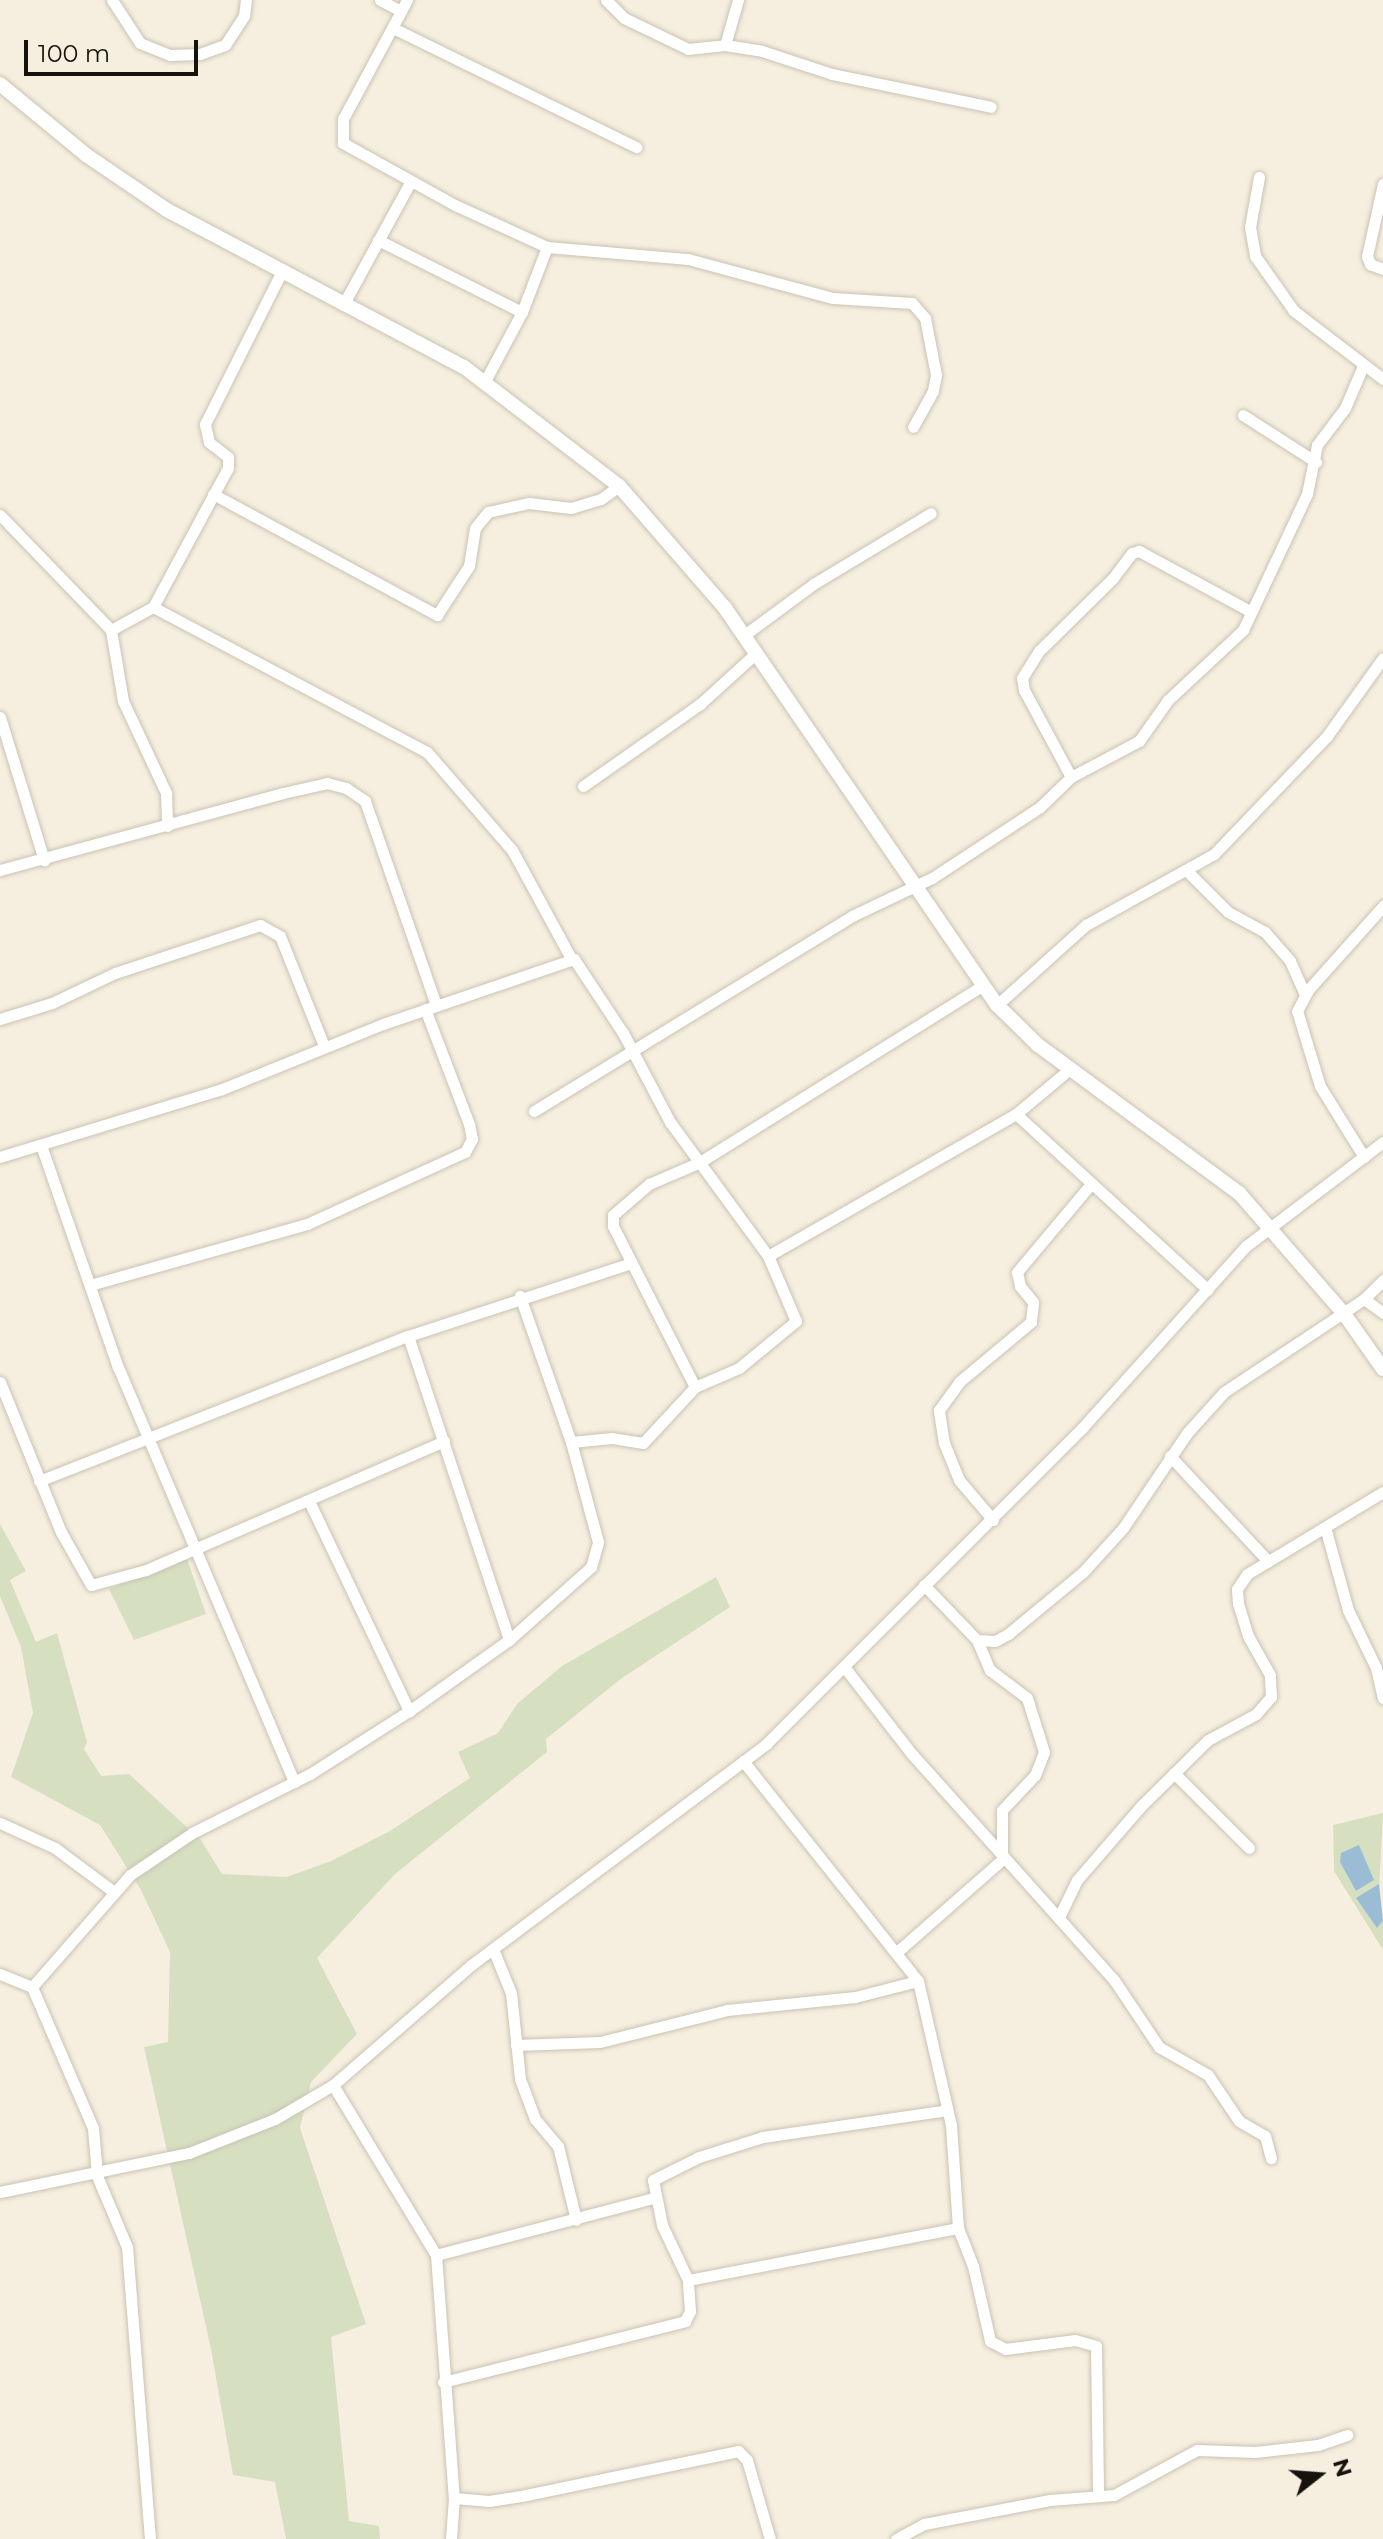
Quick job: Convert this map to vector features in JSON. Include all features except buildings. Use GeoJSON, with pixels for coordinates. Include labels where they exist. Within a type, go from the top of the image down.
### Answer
{"type":"FeatureCollection","features":[{"type":"Feature","properties":{"kind":"street"},"geometry":{"type":"LineString","coordinates":[[112,0],[140,43],[170,55],[200,54],[225,45],[244,16],[246,0]]}},
{"type":"Feature","properties":{"kind":"street"},"geometry":{"type":"LineString","coordinates":[[380,0],[404,6],[343,119],[340,135],[352,149],[547,247],[688,259],[833,298],[912,303],[925,318],[936,375],[913,427]]}},
{"type":"Feature","properties":{"kind":"street"},"geometry":{"type":"LineString","coordinates":[[606,0],[624,18],[671,44],[688,49],[725,45],[991,107]]}},
{"type":"Feature","properties":{"kind":"street"},"geometry":{"type":"LineString","coordinates":[[725,45],[738,0]]}},
{"type":"Feature","properties":{"kind":"street"},"geometry":{"type":"LineString","coordinates":[[393,28],[636,147]]}},
{"type":"Feature","properties":{"kind":"street"},"geometry":{"type":"LineString","coordinates":[[0,84],[117,178],[281,273],[425,345],[485,381],[619,486],[709,588],[756,653],[911,886],[997,1005],[1071,1068],[1223,1180],[1270,1226],[1345,1315],[1383,1369]]}},
{"type":"Feature","properties":{"kind":"street"},"geometry":{"type":"LineString","coordinates":[[1259,177],[1250,227],[1255,256],[1294,311],[1383,379]]}},
{"type":"Feature","properties":{"kind":"street"},"geometry":{"type":"LineString","coordinates":[[343,305],[411,181]]}},
{"type":"Feature","properties":{"kind":"street"},"geometry":{"type":"LineString","coordinates":[[1383,184],[1367,260],[1383,269]]}},
{"type":"Feature","properties":{"kind":"street"},"geometry":{"type":"LineString","coordinates":[[378,240],[522,312]]}},
{"type":"Feature","properties":{"kind":"street"},"geometry":{"type":"LineString","coordinates":[[485,381],[522,312],[547,247]]}},
{"type":"Feature","properties":{"kind":"street"},"geometry":{"type":"LineString","coordinates":[[111,630],[153,607],[229,461],[209,442],[205,424],[281,273]]}},
{"type":"Feature","properties":{"kind":"street"},"geometry":{"type":"LineString","coordinates":[[534,1111],[852,916],[911,886],[1040,807],[1071,777],[1139,741],[1168,700],[1243,630],[1307,494],[1316,462],[1317,445],[1345,408],[1363,366]]}},
{"type":"Feature","properties":{"kind":"street"},"geometry":{"type":"LineString","coordinates":[[1243,415],[1316,462]]}},
{"type":"Feature","properties":{"kind":"street"},"geometry":{"type":"LineString","coordinates":[[213,494],[437,615],[469,566],[475,528],[488,512],[529,503],[571,508],[601,499],[619,486]]}},
{"type":"Feature","properties":{"kind":"street"},"geometry":{"type":"LineString","coordinates":[[743,636],[815,583],[931,513]]}},
{"type":"Feature","properties":{"kind":"street"},"geometry":{"type":"LineString","coordinates":[[0,515],[111,630],[123,701],[166,793],[167,826]]}},
{"type":"Feature","properties":{"kind":"street"},"geometry":{"type":"LineString","coordinates":[[1071,777],[1024,690],[1022,678],[1039,651],[1113,578],[1132,553],[1139,551],[1250,611]]}},
{"type":"Feature","properties":{"kind":"street"},"geometry":{"type":"LineString","coordinates":[[153,607],[427,752],[512,850],[571,958],[584,967],[633,1051],[670,1122],[768,1256],[796,1321],[739,1368],[695,1387],[643,1443],[612,1438],[571,1442]]}},
{"type":"Feature","properties":{"kind":"street"},"geometry":{"type":"LineString","coordinates":[[583,786],[700,704],[756,653]]}},
{"type":"Feature","properties":{"kind":"street"},"geometry":{"type":"LineString","coordinates":[[997,1005],[1086,925],[1220,848],[1327,736],[1383,658]]}},
{"type":"Feature","properties":{"kind":"street"},"geometry":{"type":"LineString","coordinates":[[0,717],[44,860]]}},
{"type":"Feature","properties":{"kind":"street"},"geometry":{"type":"LineString","coordinates":[[0,870],[327,783],[357,792],[365,801],[469,1124],[472,1139],[465,1152],[307,1224],[90,1285]]}},
{"type":"Feature","properties":{"kind":"street"},"geometry":{"type":"LineString","coordinates":[[1186,870],[1228,912],[1265,932],[1290,961],[1305,994]]}},
{"type":"Feature","properties":{"kind":"street"},"geometry":{"type":"LineString","coordinates":[[1364,1157],[1315,1075],[1297,1011],[1305,994],[1383,906]]}},
{"type":"Feature","properties":{"kind":"street"},"geometry":{"type":"LineString","coordinates":[[0,1019],[52,1003],[115,973],[260,925],[280,936],[324,1046]]}},
{"type":"Feature","properties":{"kind":"street"},"geometry":{"type":"LineString","coordinates":[[0,1157],[42,1148],[222,1089],[324,1046],[571,958]]}},
{"type":"Feature","properties":{"kind":"street"},"geometry":{"type":"LineString","coordinates":[[695,1387],[613,1226],[613,1215],[649,1184],[700,1162],[982,986]]}},
{"type":"Feature","properties":{"kind":"street"},"geometry":{"type":"LineString","coordinates":[[768,1256],[1016,1114],[1071,1068]]}},
{"type":"Feature","properties":{"kind":"street"},"geometry":{"type":"LineString","coordinates":[[1016,1114],[1208,1290]]}},
{"type":"Feature","properties":{"kind":"street"},"geometry":{"type":"LineString","coordinates":[[0,2192],[97,2176],[189,2153],[275,2119],[333,2085],[493,1949],[743,1761],[845,1668],[924,1585],[993,1520],[1270,1226],[1383,1142]]}},
{"type":"Feature","properties":{"kind":"street"},"geometry":{"type":"LineString","coordinates":[[42,1148],[147,1438],[294,1782]]}},
{"type":"Feature","properties":{"kind":"street"},"geometry":{"type":"LineString","coordinates":[[993,1520],[959,1480],[939,1427],[939,1410],[959,1382],[1031,1322],[1033,1302],[1020,1286],[1017,1272],[1090,1185]]}},
{"type":"Feature","properties":{"kind":"street"},"geometry":{"type":"LineString","coordinates":[[39,1481],[408,1336],[520,1296],[631,1263]]}},
{"type":"Feature","properties":{"kind":"street"},"geometry":{"type":"LineString","coordinates":[[977,1640],[995,1641],[1008,1634],[1083,1572],[1123,1528],[1170,1456],[1224,1392],[1345,1315],[1383,1280]]}},
{"type":"Feature","properties":{"kind":"street"},"geometry":{"type":"LineString","coordinates":[[32,1987],[130,1875],[192,1833],[294,1782],[409,1711],[509,1640],[591,1567],[598,1542],[571,1442],[520,1296]]}},
{"type":"Feature","properties":{"kind":"street"},"geometry":{"type":"LineString","coordinates":[[1364,1299],[1383,1313]]}},
{"type":"Feature","properties":{"kind":"street"},"geometry":{"type":"LineString","coordinates":[[408,1336],[509,1640]]}},
{"type":"Feature","properties":{"kind":"street"},"geometry":{"type":"LineString","coordinates":[[0,1382],[39,1481],[91,1585],[146,1570],[444,1441]]}},
{"type":"Feature","properties":{"kind":"street"},"geometry":{"type":"LineString","coordinates":[[1170,1456],[1268,1561]]}},
{"type":"Feature","properties":{"kind":"street"},"geometry":{"type":"LineString","coordinates":[[1059,1917],[1077,1880],[1174,1773],[1208,1740],[1256,1714],[1271,1697],[1270,1675],[1248,1636],[1237,1589],[1268,1561],[1383,1492]]}},
{"type":"Feature","properties":{"kind":"street"},"geometry":{"type":"LineString","coordinates":[[309,1501],[409,1711]]}},
{"type":"Feature","properties":{"kind":"street"},"geometry":{"type":"LineString","coordinates":[[1325,1527],[1348,1610],[1382,1683],[1383,1698]]}},
{"type":"Feature","properties":{"kind":"street"},"geometry":{"type":"LineString","coordinates":[[924,1585],[977,1640],[990,1670],[1027,1698],[1044,1752],[1035,1775],[1002,1810],[1004,1855]]}},
{"type":"Feature","properties":{"kind":"street"},"geometry":{"type":"LineString","coordinates":[[845,1668],[911,1753],[1114,1980],[1159,2047],[1208,2075],[1239,2121],[1265,2136],[1271,2158]]}},
{"type":"Feature","properties":{"kind":"street"},"geometry":{"type":"LineString","coordinates":[[743,1761],[898,1951],[918,1981],[947,2110],[958,2228],[994,2346],[1005,2349],[1083,2339],[1096,2346],[1098,2495]]}},
{"type":"Feature","properties":{"kind":"street"},"geometry":{"type":"LineString","coordinates":[[1174,1773],[1249,1848]]}},
{"type":"Feature","properties":{"kind":"street"},"geometry":{"type":"LineString","coordinates":[[0,1823],[55,1848],[114,1892]]}},
{"type":"Feature","properties":{"kind":"street"},"geometry":{"type":"LineString","coordinates":[[898,1951],[1004,1855]]}},
{"type":"Feature","properties":{"kind":"street"},"geometry":{"type":"LineString","coordinates":[[493,1949],[511,1993],[516,2045],[528,2104],[558,2146],[576,2220]]}},
{"type":"Feature","properties":{"kind":"street"},"geometry":{"type":"LineString","coordinates":[[0,1974],[32,1987],[93,2128],[97,2176],[127,2247],[150,2539]]}},
{"type":"Feature","properties":{"kind":"street"},"geometry":{"type":"LineString","coordinates":[[516,2045],[600,2042],[727,2010],[855,1997],[918,1981]]}},
{"type":"Feature","properties":{"kind":"street"},"geometry":{"type":"LineString","coordinates":[[333,2085],[436,2255],[443,2382],[454,2498],[451,2539]]}},
{"type":"Feature","properties":{"kind":"street"},"geometry":{"type":"LineString","coordinates":[[443,2382],[673,2327],[690,2311],[688,2280],[654,2198],[653,2180],[699,2157],[763,2137],[947,2110]]}},
{"type":"Feature","properties":{"kind":"street"},"geometry":{"type":"LineString","coordinates":[[436,2255],[654,2198]]}},
{"type":"Feature","properties":{"kind":"street"},"geometry":{"type":"LineString","coordinates":[[688,2280],[958,2228]]}},
{"type":"Feature","properties":{"kind":"street"},"geometry":{"type":"LineString","coordinates":[[896,2539],[924,2524],[1136,2487],[1178,2456],[1197,2450],[1264,2452],[1328,2443],[1347,2435]]}},
{"type":"Feature","properties":{"kind":"street"},"geometry":{"type":"LineString","coordinates":[[454,2498],[489,2501],[526,2495],[738,2451],[747,2460],[770,2539]]}},
{"type":"Feature","properties":{"kind":"green space"},"geometry":{"type":"Polygon","coordinates":[[[0,1524],[26,1571],[10,1580],[36,1642],[57,1633],[87,1742],[84,1749],[101,1776],[129,1774],[201,1840],[222,1874],[287,1877],[331,1861],[390,1831],[470,1778],[458,1752],[498,1733],[517,1704],[562,1666],[716,1577],[730,1607],[622,1678],[546,1739],[547,1752],[395,1874],[317,1958],[357,2034],[311,2082],[300,2128],[366,2324],[331,2337],[349,2521],[379,2526],[380,2539],[286,2539],[275,2482],[233,2475],[211,2349],[144,2047],[168,2042],[170,1952],[141,1890],[100,1825],[11,1777],[33,1713],[21,1647],[0,1596],[0,1524]]]}},
{"type":"Feature","properties":{"kind":"green space"},"geometry":{"type":"Polygon","coordinates":[[[186,1556],[206,1614],[134,1640],[109,1589],[186,1556]]]}},
{"type":"Feature","properties":{"kind":"green space"},"geometry":{"type":"Polygon","coordinates":[[[1383,1813],[1377,1927],[1383,1921],[1383,1950],[1334,1871],[1333,1825],[1383,1813]]]}},
{"type":"Feature","properties":{"kind":"water"},"geometry":{"type":"Polygon","coordinates":[[[1359,1845],[1374,1880],[1356,1891],[1340,1862],[1341,1853],[1359,1845]]]}},
{"type":"Feature","properties":{"kind":"water"},"geometry":{"type":"Polygon","coordinates":[[[1379,1884],[1383,1921],[1377,1928],[1356,1898],[1379,1884]]]}}]}
